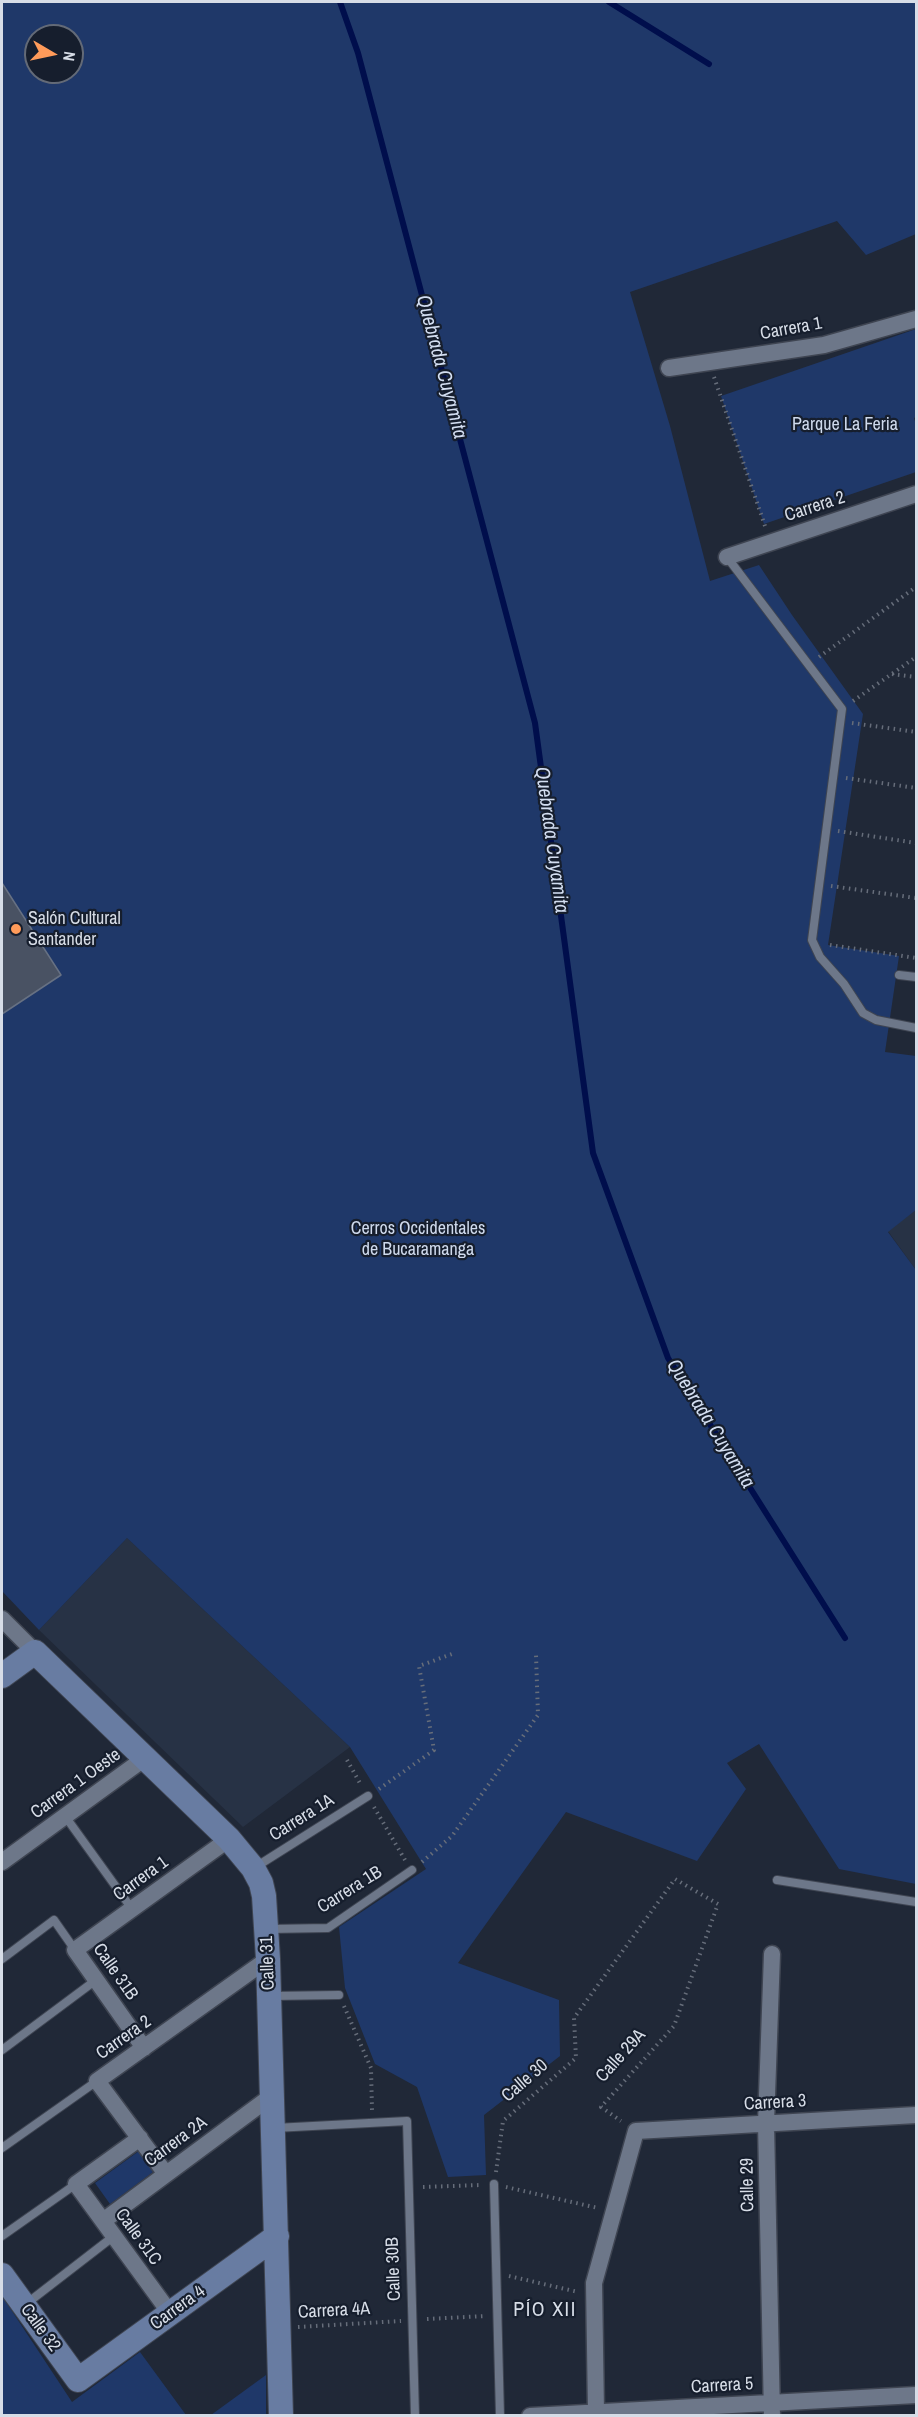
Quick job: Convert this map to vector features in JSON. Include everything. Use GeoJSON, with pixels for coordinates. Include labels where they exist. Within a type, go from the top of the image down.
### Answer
{"type":"FeatureCollection","features":[{"type":"Feature","properties":{"kind":"street","name":"Carrera 1"},"geometry":{"type":"LineString","coordinates":[[669,368],[824,345],[916,319]]}},
{"type":"Feature","properties":{"kind":"street","name":"Carrera 2"},"geometry":{"type":"LineString","coordinates":[[727,557],[916,494]]}},
{"type":"Feature","properties":{"kind":"street","name":"Calle 31"},"geometry":{"type":"LineString","coordinates":[[2,1619],[229,1839],[253,1868],[264,1896],[273,2095],[281,2415]]}},
{"type":"Feature","properties":{"kind":"street"},"geometry":{"type":"LineString","coordinates":[[2,1676],[35,1652]]}},
{"type":"Feature","properties":{"kind":"street","name":"Carrera 1 Oeste"},"geometry":{"type":"LineString","coordinates":[[2,1862],[145,1758]]}},
{"type":"Feature","properties":{"kind":"street","name":"Carrera 1"},"geometry":{"type":"LineString","coordinates":[[75,1950],[229,1839]]}},
{"type":"Feature","properties":{"kind":"street","name":"Calle 31B"},"geometry":{"type":"LineString","coordinates":[[75,1950],[144,2048]]}},
{"type":"Feature","properties":{"kind":"street","name":"Calle 29"},"geometry":{"type":"LineString","coordinates":[[772,1954],[766,2123],[772,2409]]}},
{"type":"Feature","properties":{"kind":"street","name":"Carrera 2"},"geometry":{"type":"LineString","coordinates":[[97,2080],[268,1959]]}},
{"type":"Feature","properties":{"kind":"street"},"geometry":{"type":"LineString","coordinates":[[97,2080],[166,2174]]}},
{"type":"Feature","properties":{"kind":"street","name":"Carrera 2A"},"geometry":{"type":"LineString","coordinates":[[103,2222],[273,2095]]}},
{"type":"Feature","properties":{"kind":"street","name":"Carrera 3"},"geometry":{"type":"LineString","coordinates":[[636,2131],[916,2115]]}},
{"type":"Feature","properties":{"kind":"street"},"geometry":{"type":"LineString","coordinates":[[596,2412],[594,2283],[636,2131]]}},
{"type":"Feature","properties":{"kind":"street"},"geometry":{"type":"LineString","coordinates":[[76,2184],[140,2138]]}},
{"type":"Feature","properties":{"kind":"street","name":"Calle 31C"},"geometry":{"type":"LineString","coordinates":[[76,2184],[170,2313]]}},
{"type":"Feature","properties":{"kind":"street","name":"Carrera 4"},"geometry":{"type":"LineString","coordinates":[[78,2380],[277,2236]]}},
{"type":"Feature","properties":{"kind":"street","name":"Calle 32"},"geometry":{"type":"LineString","coordinates":[[2,2275],[78,2380]]}},
{"type":"Feature","properties":{"kind":"street","name":"Carrera 5"},"geometry":{"type":"LineString","coordinates":[[530,2415],[772,2409],[916,2395]]}},
{"type":"Feature","properties":{"kind":"lane"},"geometry":{"type":"LineString","coordinates":[[727,557],[842,709],[812,940],[820,957],[844,984],[863,1013],[876,1020],[916,1028]]}},
{"type":"Feature","properties":{"kind":"lane"},"geometry":{"type":"LineString","coordinates":[[899,975],[916,977]]}},
{"type":"Feature","properties":{"kind":"lane","name":"Carrera 1A"},"geometry":{"type":"LineString","coordinates":[[253,1868],[368,1796]]}},
{"type":"Feature","properties":{"kind":"lane"},"geometry":{"type":"LineString","coordinates":[[65,1816],[132,1909]]}},
{"type":"Feature","properties":{"kind":"lane","name":"Carrera 1B"},"geometry":{"type":"LineString","coordinates":[[267,1929],[328,1928],[412,1870]]}},
{"type":"Feature","properties":{"kind":"lane"},"geometry":{"type":"LineString","coordinates":[[777,1880],[916,1902]]}},
{"type":"Feature","properties":{"kind":"lane","name":"Calle 31B"},"geometry":{"type":"LineString","coordinates":[[2,1959],[54,1920],[75,1950]]}},
{"type":"Feature","properties":{"kind":"lane"},"geometry":{"type":"LineString","coordinates":[[2,2050],[96,1980]]}},
{"type":"Feature","properties":{"kind":"lane"},"geometry":{"type":"LineString","coordinates":[[269,1996],[339,1995]]}},
{"type":"Feature","properties":{"kind":"lane","name":"Carrera 2"},"geometry":{"type":"LineString","coordinates":[[2,2148],[97,2080]]}},
{"type":"Feature","properties":{"kind":"lane","name":"Calle 30B"},"geometry":{"type":"LineString","coordinates":[[372,2123],[406,2121],[415,2415]]}},
{"type":"Feature","properties":{"kind":"lane"},"geometry":{"type":"LineString","coordinates":[[274,2128],[372,2123]]}},
{"type":"Feature","properties":{"kind":"lane"},"geometry":{"type":"LineString","coordinates":[[2,2236],[76,2184]]}},
{"type":"Feature","properties":{"kind":"lane"},"geometry":{"type":"LineString","coordinates":[[494,2184],[500,2415]]}},
{"type":"Feature","properties":{"kind":"lane"},"geometry":{"type":"LineString","coordinates":[[24,2306],[114,2236]]}},
{"type":"Feature","properties":{"kind":"path"},"geometry":{"type":"LineString","coordinates":[[709,362],[770,543]]}},
{"type":"Feature","properties":{"kind":"path"},"geometry":{"type":"LineString","coordinates":[[808,665],[916,587]]}},
{"type":"Feature","properties":{"kind":"path"},"geometry":{"type":"LineString","coordinates":[[842,709],[916,657]]}},
{"type":"Feature","properties":{"kind":"path"},"geometry":{"type":"LineString","coordinates":[[892,674],[916,677]]}},
{"type":"Feature","properties":{"kind":"path"},"geometry":{"type":"LineString","coordinates":[[840,721],[916,732]]}},
{"type":"Feature","properties":{"kind":"path"},"geometry":{"type":"LineString","coordinates":[[833,776],[916,788]]}},
{"type":"Feature","properties":{"kind":"path"},"geometry":{"type":"LineString","coordinates":[[826,829],[916,843]]}},
{"type":"Feature","properties":{"kind":"path"},"geometry":{"type":"LineString","coordinates":[[818,884],[916,898]]}},
{"type":"Feature","properties":{"kind":"path"},"geometry":{"type":"LineString","coordinates":[[812,940],[828,945],[916,958]]}},
{"type":"Feature","properties":{"kind":"path"},"geometry":{"type":"LineString","coordinates":[[368,1796],[434,1750],[419,1666],[452,1654]]}},
{"type":"Feature","properties":{"kind":"path"},"geometry":{"type":"LineString","coordinates":[[347,1761],[412,1870],[452,1836],[538,1715],[536,1655]]}},
{"type":"Feature","properties":{"kind":"path","name":"Calle 29A"},"geometry":{"type":"LineString","coordinates":[[636,2131],[601,2108],[674,2026],[718,1904],[675,1879]]}},
{"type":"Feature","properties":{"kind":"path","name":"Calle 30"},"geometry":{"type":"LineString","coordinates":[[494,2184],[503,2121],[576,2058],[574,2018],[675,1879]]}},
{"type":"Feature","properties":{"kind":"path"},"geometry":{"type":"LineString","coordinates":[[339,1995],[371,2068],[372,2123]]}},
{"type":"Feature","properties":{"kind":"path"},"geometry":{"type":"LineString","coordinates":[[408,2188],[494,2184],[614,2212]]}},
{"type":"Feature","properties":{"kind":"path"},"geometry":{"type":"LineString","coordinates":[[497,2273],[594,2296]]}},
{"type":"Feature","properties":{"kind":"path","name":"Carrera 4A"},"geometry":{"type":"LineString","coordinates":[[279,2328],[498,2315]]}},
{"type":"Feature","properties":{"kind":"shaded area"},"geometry":{"type":"Polygon","coordinates":[[[916,1210],[916,1270],[888,1231],[916,1210]]]}},
{"type":"Feature","properties":{"kind":"shaded area"},"geometry":{"type":"Polygon","coordinates":[[[127,1538],[350,1747],[243,1827],[39,1630],[127,1538]]]}},
{"type":"Feature","properties":{"kind":"green space","name":"Cerros Occidentales de Bucaramanga"},"geometry":{"type":"Polygon","coordinates":[[[2,2],[916,2],[916,234],[866,255],[837,221],[630,292],[670,426],[710,581],[759,565],[863,714],[828,945],[899,956],[885,1052],[916,1056],[916,1210],[888,1232],[916,1270],[916,1884],[839,1869],[759,1744],[727,1763],[746,1789],[697,1861],[566,1812],[458,1963],[559,2000],[560,2056],[484,2115],[486,2175],[448,2177],[417,2087],[375,2064],[345,1988],[339,1927],[426,1869],[350,1747],[127,1538],[39,1630],[2,1591],[2,1014],[61,975],[2,883],[2,2]]]}},
{"type":"Feature","properties":{"kind":"green space","name":"Parque La Feria"},"geometry":{"type":"Polygon","coordinates":[[[916,329],[916,417],[914,418],[916,472],[764,524],[721,396],[916,329]]]}},
{"type":"Feature","properties":{"kind":"green space"},"geometry":{"type":"Polygon","coordinates":[[[139,2151],[153,2172],[110,2204],[95,2183],[139,2151]]]}},
{"type":"Feature","properties":{"kind":"green space"},"geometry":{"type":"Polygon","coordinates":[[[2,2296],[72,2402],[140,2352],[186,2415],[2,2415],[2,2296]]]}},
{"type":"Feature","properties":{"kind":"green space"},"geometry":{"type":"Polygon","coordinates":[[[266,2375],[266,2415],[211,2415],[266,2375]]]}},
{"type":"Feature","properties":{"kind":"building","name":"Salón Cultural Santander"},"geometry":{"type":"Polygon","coordinates":[[[2,883],[61,975],[2,1014],[2,883]]]}},
{"type":"Feature","properties":{"kind":"waterway","name":"Quebrada Cuyamita"},"geometry":{"type":"LineString","coordinates":[[340,2],[358,53],[535,723],[593,1153],[668,1358],[845,1638]]}},
{"type":"Feature","properties":{"kind":"waterway"},"geometry":{"type":"LineString","coordinates":[[609,2],[709,64]]}},
{"type":"Feature","properties":{"kind":"place","name":"Salón Cultural Santander"},"geometry":{"type":"Point","coordinates":[16,929]}},
{"type":"Feature","properties":{"kind":"district","name":"PÍO XII"},"geometry":{"type":"Point","coordinates":[545,2311]}}]}
